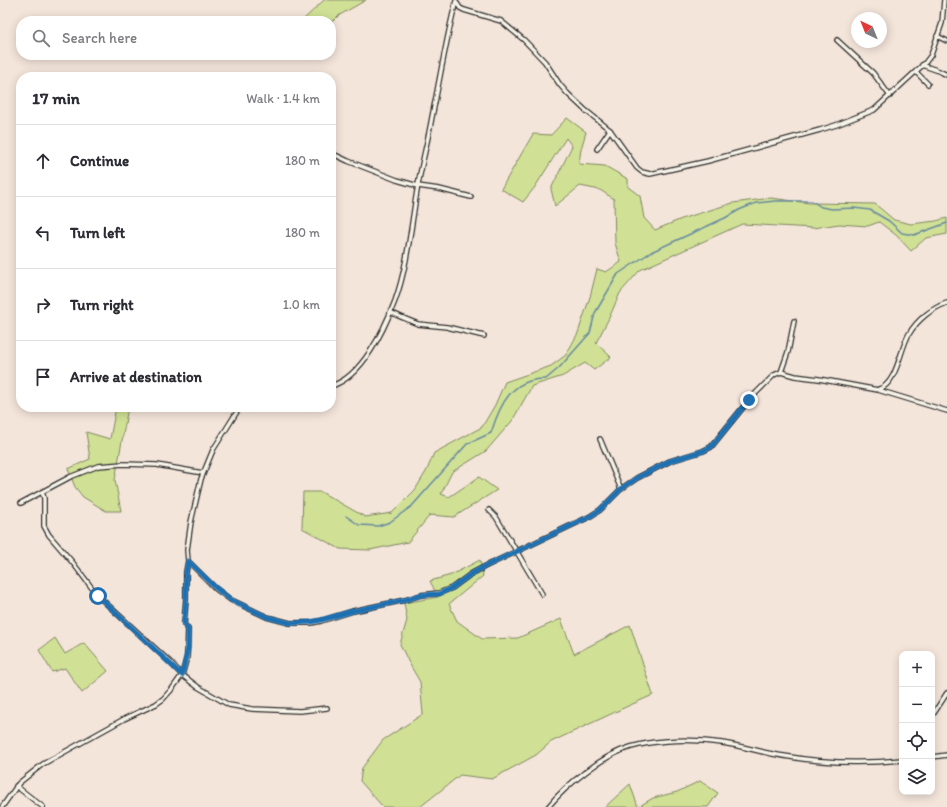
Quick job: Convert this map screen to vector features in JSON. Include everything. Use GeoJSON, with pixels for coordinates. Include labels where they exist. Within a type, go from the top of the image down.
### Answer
{"type":"FeatureCollection","features":[{"type":"Feature","properties":{"kind":"street"},"geometry":{"type":"LineString","coordinates":[[456,1],[460,8],[476,14],[494,18],[516,33],[545,62],[560,85],[568,94],[610,130],[637,168],[646,174],[659,173],[746,151],[836,125],[874,110],[916,72],[931,55],[943,15],[944,0]]}},
{"type":"Feature","properties":{"kind":"street"},"geometry":{"type":"LineString","coordinates":[[336,384],[345,380],[362,364],[379,335],[398,292],[447,35],[456,1]]}},
{"type":"Feature","properties":{"kind":"street"},"geometry":{"type":"LineString","coordinates":[[937,36],[947,41]]}},
{"type":"Feature","properties":{"kind":"street"},"geometry":{"type":"LineString","coordinates":[[837,40],[873,73],[890,96]]}},
{"type":"Feature","properties":{"kind":"street"},"geometry":{"type":"LineString","coordinates":[[922,65],[947,75]]}},
{"type":"Feature","properties":{"kind":"street"},"geometry":{"type":"LineString","coordinates":[[916,72],[928,84]]}},
{"type":"Feature","properties":{"kind":"street"},"geometry":{"type":"LineString","coordinates":[[597,149],[610,130]]}},
{"type":"Feature","properties":{"kind":"street"},"geometry":{"type":"LineString","coordinates":[[336,155],[397,180],[471,197]]}},
{"type":"Feature","properties":{"kind":"street"},"geometry":{"type":"LineString","coordinates":[[878,390],[885,387],[889,383],[894,374],[905,342],[915,326],[932,310],[947,303]]}},
{"type":"Feature","properties":{"kind":"street"},"geometry":{"type":"LineString","coordinates":[[390,312],[418,324],[447,327],[484,336]]}},
{"type":"Feature","properties":{"kind":"street"},"geometry":{"type":"LineString","coordinates":[[781,372],[788,352],[794,321]]}},
{"type":"Feature","properties":{"kind":"street"},"geometry":{"type":"LineString","coordinates":[[188,561],[231,600],[274,619],[290,623],[321,620],[421,595],[446,592],[471,574],[589,517],[600,510],[621,489],[637,478],[679,457],[703,451],[711,447],[749,400],[774,375],[781,372],[795,376],[878,390],[947,411]]}},
{"type":"Feature","properties":{"kind":"street"},"geometry":{"type":"LineString","coordinates":[[2,807],[16,786],[30,774],[56,757],[159,701],[172,689],[182,675],[188,648],[188,629],[184,624],[186,572],[188,561],[187,550],[197,493],[203,473],[213,450],[237,412]]}},
{"type":"Feature","properties":{"kind":"street"},"geometry":{"type":"LineString","coordinates":[[600,440],[621,489]]}},
{"type":"Feature","properties":{"kind":"street"},"geometry":{"type":"LineString","coordinates":[[21,503],[70,478],[98,466],[123,464],[157,465],[203,473]]}},
{"type":"Feature","properties":{"kind":"street"},"geometry":{"type":"LineString","coordinates":[[42,492],[44,498],[44,526],[49,535],[98,596],[182,675],[198,687],[229,705],[252,710],[300,711],[327,708]]}},
{"type":"Feature","properties":{"kind":"street"},"geometry":{"type":"LineString","coordinates":[[488,510],[496,517],[542,594]]}},
{"type":"Feature","properties":{"kind":"street"},"geometry":{"type":"LineString","coordinates":[[935,711],[947,693]]}},
{"type":"Feature","properties":{"kind":"street"},"geometry":{"type":"LineString","coordinates":[[548,807],[576,780],[599,763],[630,747],[657,742],[694,740],[706,741],[783,756],[820,761],[869,762],[899,760]]}},
{"type":"Feature","properties":{"kind":"street"},"geometry":{"type":"LineString","coordinates":[[935,757],[947,755]]}},
{"type":"Feature","properties":{"kind":"street"},"geometry":{"type":"LineString","coordinates":[[16,786],[43,807]]}},
{"type":"Feature","properties":{"kind":"green space"},"geometry":{"type":"Polygon","coordinates":[[[324,0],[366,0],[336,18],[336,16],[307,16],[324,0]]]}},
{"type":"Feature","properties":{"kind":"green space"},"geometry":{"type":"Polygon","coordinates":[[[567,118],[586,132],[581,149],[579,164],[605,166],[628,179],[628,187],[640,196],[644,218],[655,230],[684,218],[733,203],[771,198],[809,203],[875,204],[894,220],[911,224],[947,218],[947,234],[926,238],[911,251],[896,235],[879,222],[868,226],[839,224],[813,228],[742,224],[640,270],[620,293],[596,343],[611,357],[594,370],[585,363],[563,376],[532,386],[512,421],[486,451],[452,472],[441,494],[449,497],[479,477],[497,490],[454,517],[430,515],[408,542],[370,550],[340,549],[302,528],[303,492],[321,492],[365,517],[392,513],[415,490],[427,470],[434,453],[482,427],[495,405],[505,382],[551,366],[566,355],[578,333],[590,297],[597,269],[606,272],[621,262],[615,243],[614,199],[600,190],[580,186],[555,206],[551,189],[572,146],[566,138],[535,187],[523,202],[501,189],[533,134],[551,135],[567,118]]]}},
{"type":"Feature","properties":{"kind":"green space"},"geometry":{"type":"Polygon","coordinates":[[[115,412],[127,412],[115,480],[121,511],[106,511],[83,497],[75,487],[68,469],[90,459],[86,432],[110,439],[115,412]]]}},
{"type":"Feature","properties":{"kind":"green space"},"geometry":{"type":"Polygon","coordinates":[[[480,560],[483,576],[449,604],[457,621],[482,639],[518,638],[561,619],[574,654],[630,625],[653,695],[551,742],[536,755],[492,779],[460,775],[420,807],[383,807],[360,781],[362,768],[383,740],[423,714],[420,682],[400,644],[407,620],[404,603],[438,597],[430,581],[451,575],[480,560]]]}},
{"type":"Feature","properties":{"kind":"green space"},"geometry":{"type":"Polygon","coordinates":[[[55,638],[65,654],[84,643],[108,671],[82,693],[65,668],[52,672],[39,650],[55,638]]]}},
{"type":"Feature","properties":{"kind":"green space"},"geometry":{"type":"Polygon","coordinates":[[[700,781],[718,793],[708,807],[638,807],[653,798],[677,792],[700,781]]]}},
{"type":"Feature","properties":{"kind":"green space"},"geometry":{"type":"Polygon","coordinates":[[[630,784],[638,807],[605,807],[630,784]]]}},
{"type":"Feature","properties":{"kind":"waterway"},"geometry":{"type":"LineString","coordinates":[[346,516],[359,525],[378,526],[390,522],[412,506],[467,444],[491,433],[503,403],[516,388],[524,383],[546,379],[559,368],[590,333],[595,313],[618,274],[651,252],[756,203],[775,201],[812,201],[821,207],[832,209],[854,208],[870,210],[889,221],[902,233],[914,235],[947,223]]}},
{"type":"Feature","properties":{"kind":"route"},"geometry":{"type":"LineString","coordinates":[[98,596],[144,640],[170,662],[182,675],[188,648],[188,629],[184,624],[186,572],[188,561],[231,600],[267,617],[290,623],[311,622],[421,595],[446,592],[471,574],[486,566],[589,517],[600,510],[618,492],[637,478],[679,457],[707,450],[749,400]]}}]}
